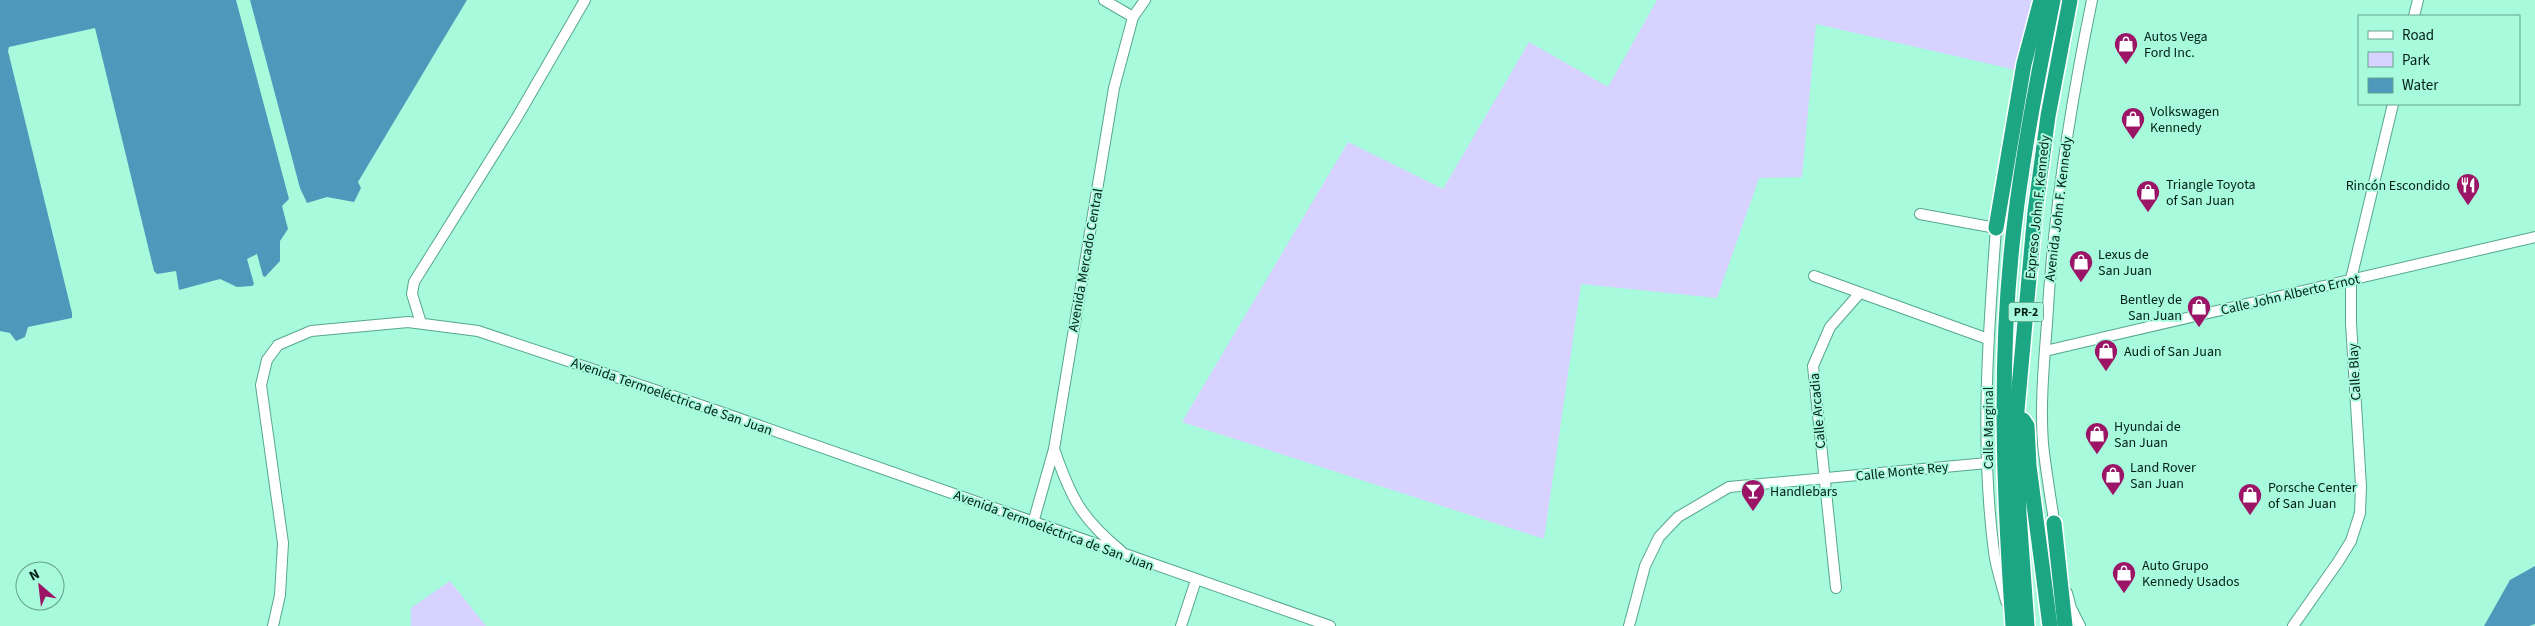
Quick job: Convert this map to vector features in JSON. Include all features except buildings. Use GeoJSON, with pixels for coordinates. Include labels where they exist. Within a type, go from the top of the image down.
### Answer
{"type":"FeatureCollection","features":[{"type":"Feature","properties":{"kind":"highway"},"geometry":{"type":"LineString","coordinates":[[1996,228],[2024,64],[2041,0]]}},
{"type":"Feature","properties":{"kind":"highway","name":"Expreso John F. Kennedy"},"geometry":{"type":"LineString","coordinates":[[2013,626],[2006,534],[2004,448],[2006,335],[2014,229],[2031,111],[2052,0]]}},
{"type":"Feature","properties":{"kind":"highway","name":"Expreso John F. Kennedy"},"geometry":{"type":"LineString","coordinates":[[2028,626],[2019,514],[2017,410],[2038,193],[2048,116],[2070,0]]}},
{"type":"Feature","properties":{"kind":"highway"},"geometry":{"type":"LineString","coordinates":[[2017,410],[2027,426],[2030,466],[2050,626]]}},
{"type":"Feature","properties":{"kind":"highway"},"geometry":{"type":"LineString","coordinates":[[2054,523],[2065,626]]}},
{"type":"Feature","properties":{"kind":"street"},"geometry":{"type":"LineString","coordinates":[[421,323],[412,294],[414,282],[516,119],[585,0]]}},
{"type":"Feature","properties":{"kind":"street"},"geometry":{"type":"LineString","coordinates":[[1104,0],[1133,17]]}},
{"type":"Feature","properties":{"kind":"street","name":"Avenida Mercado Central"},"geometry":{"type":"LineString","coordinates":[[1033,523],[1054,449],[1114,88],[1133,17],[1144,0]]}},
{"type":"Feature","properties":{"kind":"street","name":"Avenida John F. Kennedy"},"geometry":{"type":"LineString","coordinates":[[2080,626],[2071,608],[2063,578],[2043,445],[2042,412],[2053,236],[2069,116],[2092,0]]}},
{"type":"Feature","properties":{"kind":"street"},"geometry":{"type":"LineString","coordinates":[[2414,15],[2418,0]]}},
{"type":"Feature","properties":{"kind":"street","name":"Calle Blay"},"geometry":{"type":"LineString","coordinates":[[2293,626],[2347,548],[2360,513],[2361,486],[2351,323],[2352,279],[2393,105]]}},
{"type":"Feature","properties":{"kind":"street"},"geometry":{"type":"LineString","coordinates":[[1920,214],[1996,228]]}},
{"type":"Feature","properties":{"kind":"street","name":"Calle Marginal"},"geometry":{"type":"LineString","coordinates":[[1996,228],[1988,339],[1987,462],[1994,554],[2013,626]]}},
{"type":"Feature","properties":{"kind":"street","name":"Calle John Alberto Ernot"},"geometry":{"type":"LineString","coordinates":[[2045,352],[2535,237]]}},
{"type":"Feature","properties":{"kind":"street"},"geometry":{"type":"LineString","coordinates":[[1814,276],[1859,294],[1988,339]]}},
{"type":"Feature","properties":{"kind":"street","name":"Calle Arcadia"},"geometry":{"type":"LineString","coordinates":[[1836,588],[1812,366],[1830,327],[1859,294]]}},
{"type":"Feature","properties":{"kind":"street","name":"Avenida Termoeléctrica de San Juan"},"geometry":{"type":"LineString","coordinates":[[273,626],[280,595],[283,542],[261,385],[267,360],[278,345],[312,331],[408,322],[478,331],[716,410],[1330,626]]}},
{"type":"Feature","properties":{"kind":"street"},"geometry":{"type":"LineString","coordinates":[[1054,449],[1067,488],[1079,509],[1095,530],[1128,556]]}},
{"type":"Feature","properties":{"kind":"street","name":"Calle Monte Rey"},"geometry":{"type":"LineString","coordinates":[[1629,626],[1645,566],[1659,537],[1678,517],[1729,487],[1987,462]]}},
{"type":"Feature","properties":{"kind":"street"},"geometry":{"type":"LineString","coordinates":[[1181,626],[1196,580]]}},
{"type":"Feature","properties":{"kind":"green space"},"geometry":{"type":"Polygon","coordinates":[[[1657,0],[2031,0],[2016,70],[1816,24],[1802,177],[1759,178],[1717,298],[1581,284],[1544,539],[1182,422],[1348,142],[1443,189],[1529,42],[1608,87],[1657,0]]]}},
{"type":"Feature","properties":{"kind":"green space"},"geometry":{"type":"Polygon","coordinates":[[[450,581],[486,626],[411,626],[411,608],[450,581]]]}},
{"type":"Feature","properties":{"kind":"water"},"geometry":{"type":"Polygon","coordinates":[[[0,0],[236,0],[289,199],[282,206],[288,229],[280,241],[280,261],[265,277],[263,276],[257,254],[247,259],[254,284],[252,286],[237,287],[220,279],[179,290],[176,271],[157,274],[154,271],[95,28],[9,47],[8,51],[72,318],[28,327],[25,337],[16,341],[10,333],[0,331],[0,0]]]}},
{"type":"Feature","properties":{"kind":"water"},"geometry":{"type":"Polygon","coordinates":[[[250,0],[467,0],[358,182],[361,188],[354,202],[327,197],[307,203],[300,188],[250,0]]]}},
{"type":"Feature","properties":{"kind":"water"},"geometry":{"type":"Polygon","coordinates":[[[2535,566],[2535,624],[2529,626],[2484,626],[2510,580],[2535,566]]]}},
{"type":"Feature","properties":{"kind":"place","name":"Autos Vega Ford Inc."},"geometry":{"type":"Point","coordinates":[2126,65]}},
{"type":"Feature","properties":{"kind":"place","name":"Volkswagen Kennedy"},"geometry":{"type":"Point","coordinates":[2133,140]}},
{"type":"Feature","properties":{"kind":"place","name":"Rincón Escondido"},"geometry":{"type":"Point","coordinates":[2468,206]}},
{"type":"Feature","properties":{"kind":"place","name":"Triangle Toyota of San Juan"},"geometry":{"type":"Point","coordinates":[2148,213]}},
{"type":"Feature","properties":{"kind":"place","name":"Lexus de San Juan"},"geometry":{"type":"Point","coordinates":[2081,283]}},
{"type":"Feature","properties":{"kind":"place","name":"Bentley de San Juan"},"geometry":{"type":"Point","coordinates":[2199,328]}},
{"type":"Feature","properties":{"kind":"place","name":"Audi of San Juan"},"geometry":{"type":"Point","coordinates":[2106,372]}},
{"type":"Feature","properties":{"kind":"place","name":"Hyundai de San Juan"},"geometry":{"type":"Point","coordinates":[2097,455]}},
{"type":"Feature","properties":{"kind":"place","name":"Land Rover San Juan"},"geometry":{"type":"Point","coordinates":[2113,496]}},
{"type":"Feature","properties":{"kind":"place","name":"Handlebars"},"geometry":{"type":"Point","coordinates":[1753,512]}},
{"type":"Feature","properties":{"kind":"place","name":"Porsche Center of San Juan"},"geometry":{"type":"Point","coordinates":[2250,516]}},
{"type":"Feature","properties":{"kind":"place","name":"Auto Grupo Kennedy Usados"},"geometry":{"type":"Point","coordinates":[2124,594]}}]}
